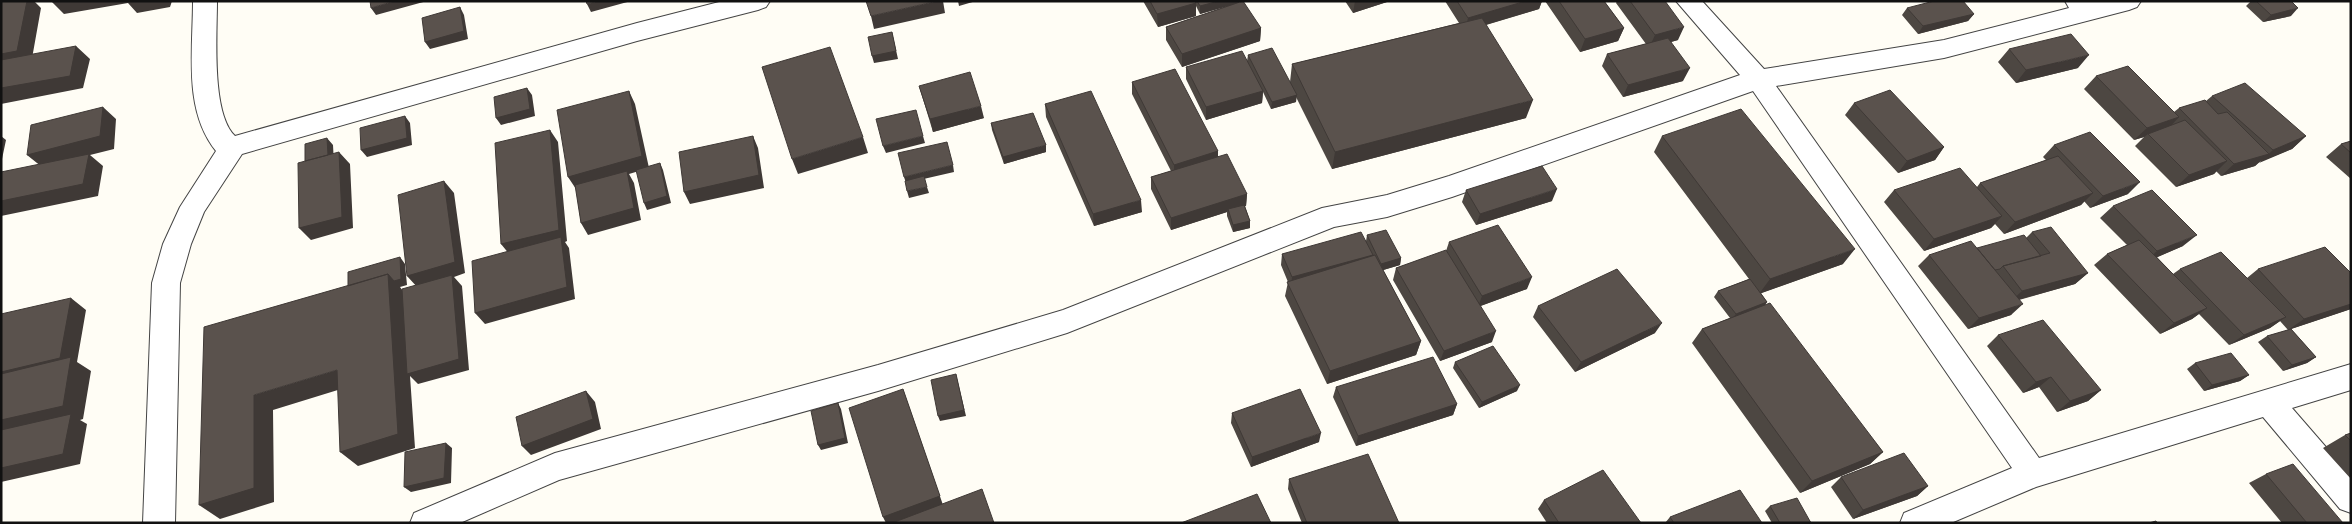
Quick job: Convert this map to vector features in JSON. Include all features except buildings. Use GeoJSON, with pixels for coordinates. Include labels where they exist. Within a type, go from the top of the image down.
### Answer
{"type":"FeatureCollection","features":[{"type":"Feature","properties":{"kind":"street"},"geometry":{"type":"LineString","coordinates":[[205,1],[204,91],[215,131],[228,148],[636,32],[758,1]]}},
{"type":"Feature","properties":{"kind":"street"},"geometry":{"type":"LineString","coordinates":[[1688,1],[1758,79],[2033,474]]}},
{"type":"Feature","properties":{"kind":"street"},"geometry":{"type":"LineString","coordinates":[[425,523],[555,467],[841,389],[1067,320],[1331,216],[1387,206],[1452,186],[1758,79],[1944,49],[2084,6],[2129,1]]}},
{"type":"Feature","properties":{"kind":"street"},"geometry":{"type":"LineString","coordinates":[[159,523],[166,283],[177,244],[193,208],[234,146]]}},
{"type":"Feature","properties":{"kind":"street"},"geometry":{"type":"LineString","coordinates":[[1915,523],[2033,474],[2351,377]]}},
{"type":"Feature","properties":{"kind":"street"},"geometry":{"type":"LineString","coordinates":[[2270,403],[2351,499]]}}]}
